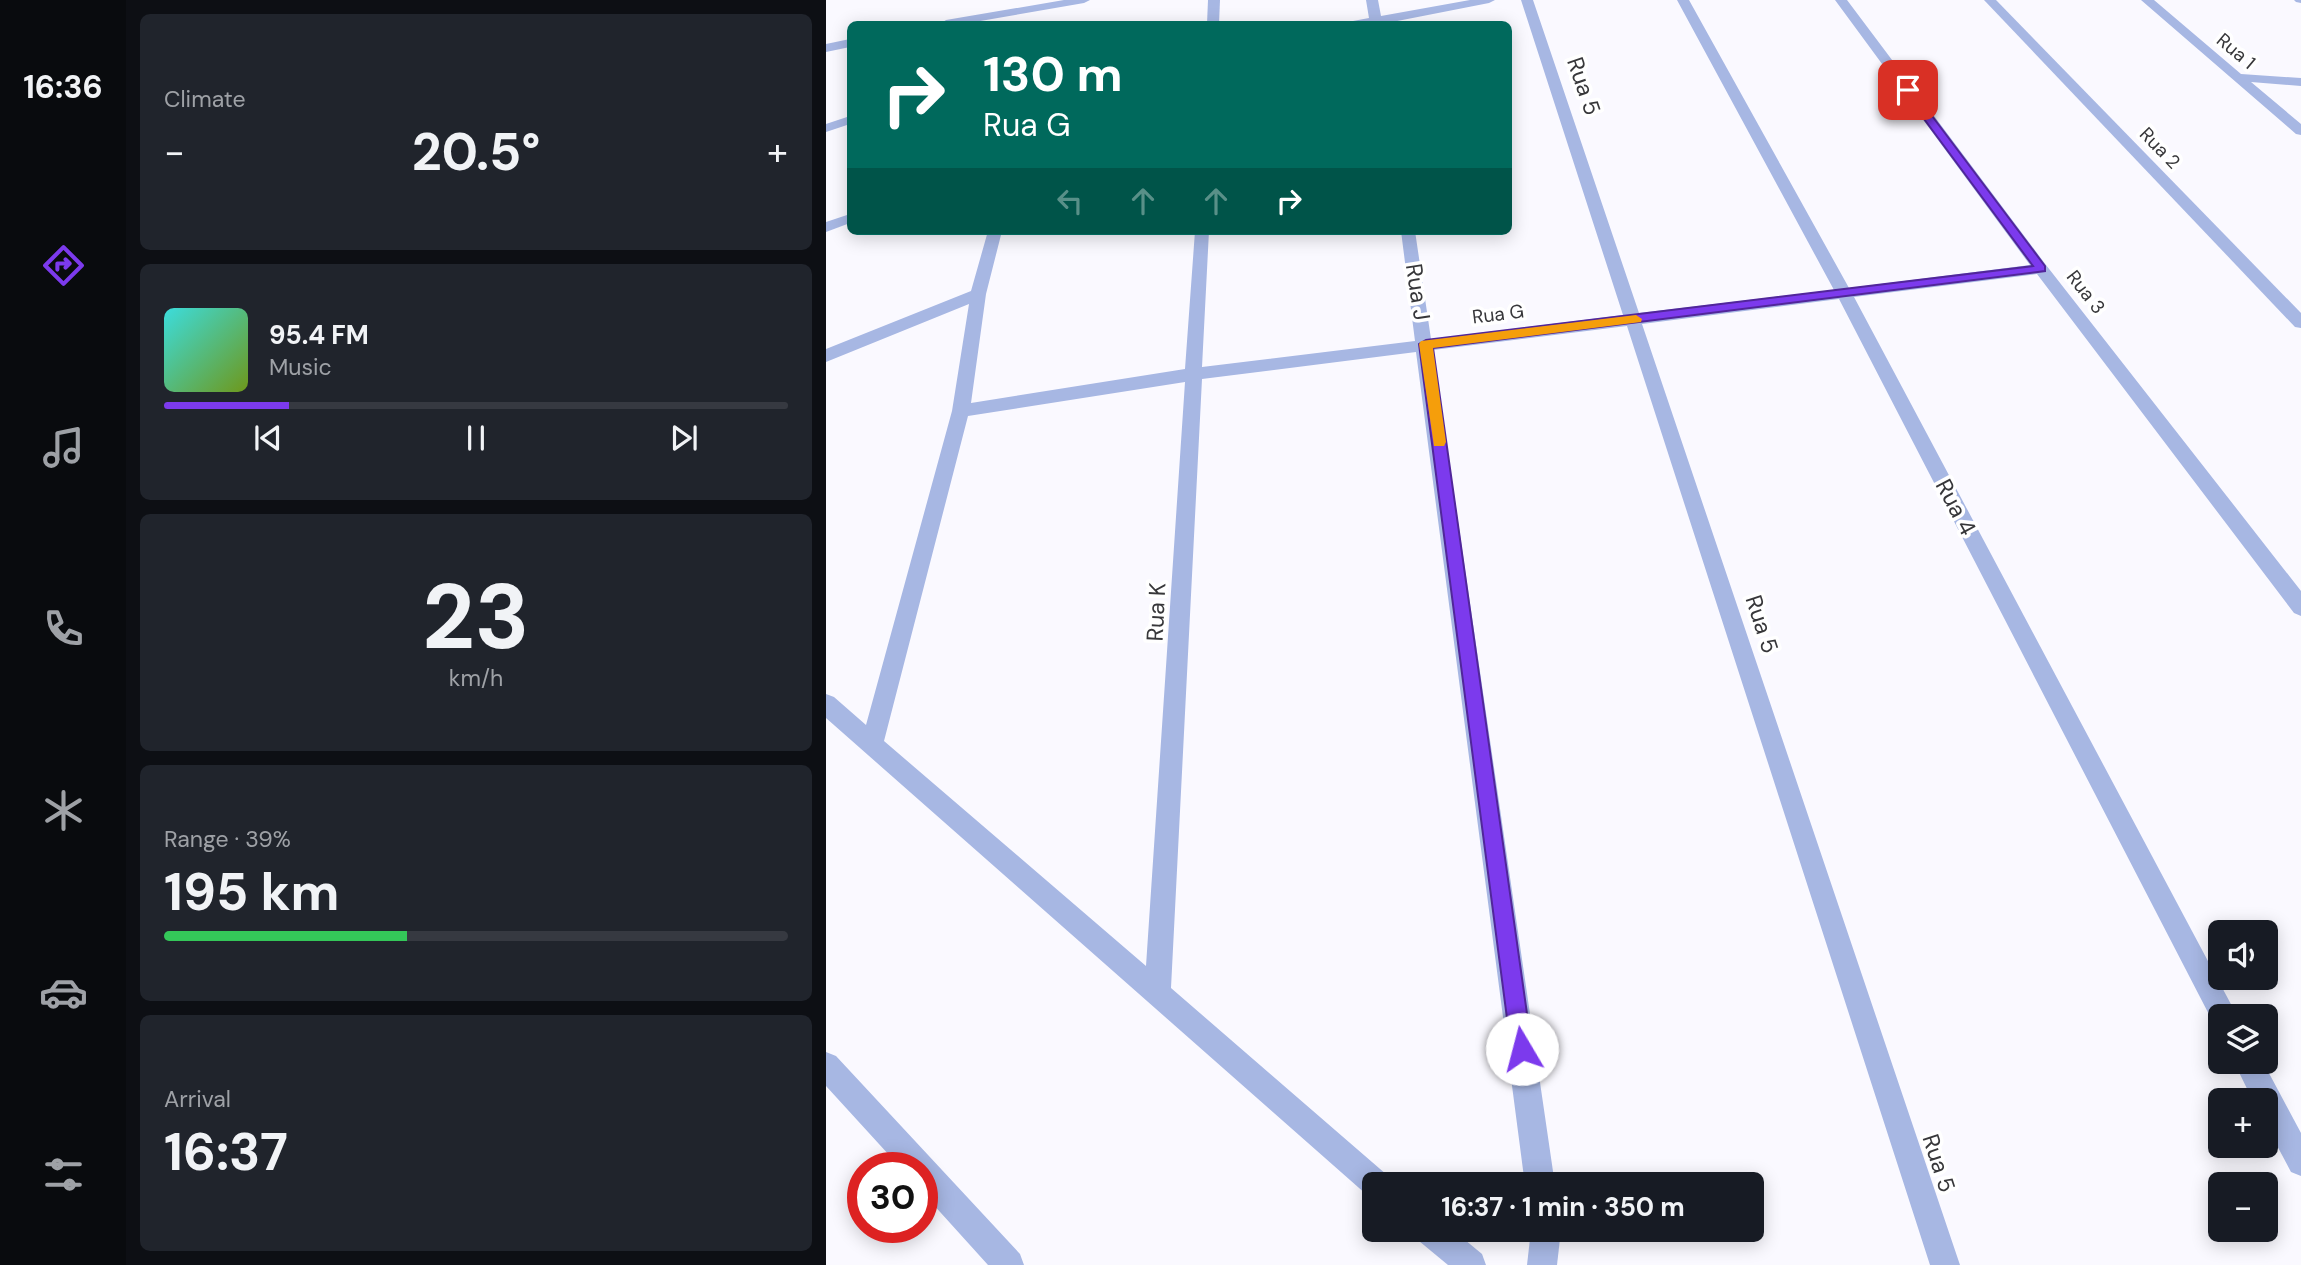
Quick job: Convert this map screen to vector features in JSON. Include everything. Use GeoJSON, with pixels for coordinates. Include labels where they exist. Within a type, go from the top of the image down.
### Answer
{"type":"FeatureCollection","features":[{"type":"Feature","properties":{"kind":"street"},"geometry":{"type":"LineString","coordinates":[[969,21],[1054,10],[1084,0]]}},
{"type":"Feature","properties":{"kind":"street"},"geometry":{"type":"LineString","coordinates":[[1213,21],[1214,0]]}},
{"type":"Feature","properties":{"kind":"street"},"geometry":{"type":"LineString","coordinates":[[1372,0],[1375,21]]}},
{"type":"Feature","properties":{"kind":"street"},"geometry":{"type":"LineString","coordinates":[[1385,21],[1489,0]]}},
{"type":"Feature","properties":{"kind":"street","name":"Rua 5"},"geometry":{"type":"LineString","coordinates":[[1527,0],[1945,1265]]}},
{"type":"Feature","properties":{"kind":"street","name":"Rua 4"},"geometry":{"type":"LineString","coordinates":[[1683,0],[1843,292],[2217,1004]]}},
{"type":"Feature","properties":{"kind":"street","name":"Rua 3"},"geometry":{"type":"LineString","coordinates":[[1841,0],[2041,269],[2301,607]]}},
{"type":"Feature","properties":{"kind":"street","name":"Rua 2"},"geometry":{"type":"LineString","coordinates":[[1990,0],[2301,323]]}},
{"type":"Feature","properties":{"kind":"street","name":"Rua 1"},"geometry":{"type":"LineString","coordinates":[[2147,0],[2301,131]]}},
{"type":"Feature","properties":{"kind":"street"},"geometry":{"type":"LineString","coordinates":[[826,48],[847,44]]}},
{"type":"Feature","properties":{"kind":"street"},"geometry":{"type":"LineString","coordinates":[[2237,77],[2301,82]]}},
{"type":"Feature","properties":{"kind":"street"},"geometry":{"type":"LineString","coordinates":[[826,128],[847,121]]}},
{"type":"Feature","properties":{"kind":"street"},"geometry":{"type":"LineString","coordinates":[[826,228],[847,219]]}},
{"type":"Feature","properties":{"kind":"street"},"geometry":{"type":"LineString","coordinates":[[872,745],[961,411],[978,294],[994,235]]}},
{"type":"Feature","properties":{"kind":"street","name":"Rua K"},"geometry":{"type":"LineString","coordinates":[[1157,995],[1202,235]]}},
{"type":"Feature","properties":{"kind":"street","name":"Rua J"},"geometry":{"type":"LineString","coordinates":[[1409,235],[1426,344],[1538,1172]]}},
{"type":"Feature","properties":{"kind":"street","name":"Rua G"},"geometry":{"type":"LineString","coordinates":[[961,411],[1195,374],[2041,269]]}},
{"type":"Feature","properties":{"kind":"street"},"geometry":{"type":"LineString","coordinates":[[826,356],[978,294]]}},
{"type":"Feature","properties":{"kind":"street"},"geometry":{"type":"LineString","coordinates":[[826,704],[1362,1172]]}},
{"type":"Feature","properties":{"kind":"street"},"geometry":{"type":"LineString","coordinates":[[826,1066],[905,1152]]}},
{"type":"Feature","properties":{"kind":"street"},"geometry":{"type":"LineString","coordinates":[[2254,1074],[2301,1162]]}},
{"type":"Feature","properties":{"kind":"street"},"geometry":{"type":"LineString","coordinates":[[938,1188],[1009,1265]]}},
{"type":"Feature","properties":{"kind":"street"},"geometry":{"type":"LineString","coordinates":[[1444,1242],[1471,1265]]}},
{"type":"Feature","properties":{"kind":"street"},"geometry":{"type":"LineString","coordinates":[[1542,1265],[1545,1242]]}},
{"type":"Feature","properties":{"kind":"slow traffic"},"geometry":{"type":"LineString","coordinates":[[1439,442],[1426,344],[1636,319]]}},
{"type":"Feature","properties":{"kind":"route"},"geometry":{"type":"LineString","coordinates":[[1522,1049],[1426,344],[2041,269],[1908,90]]}}]}
